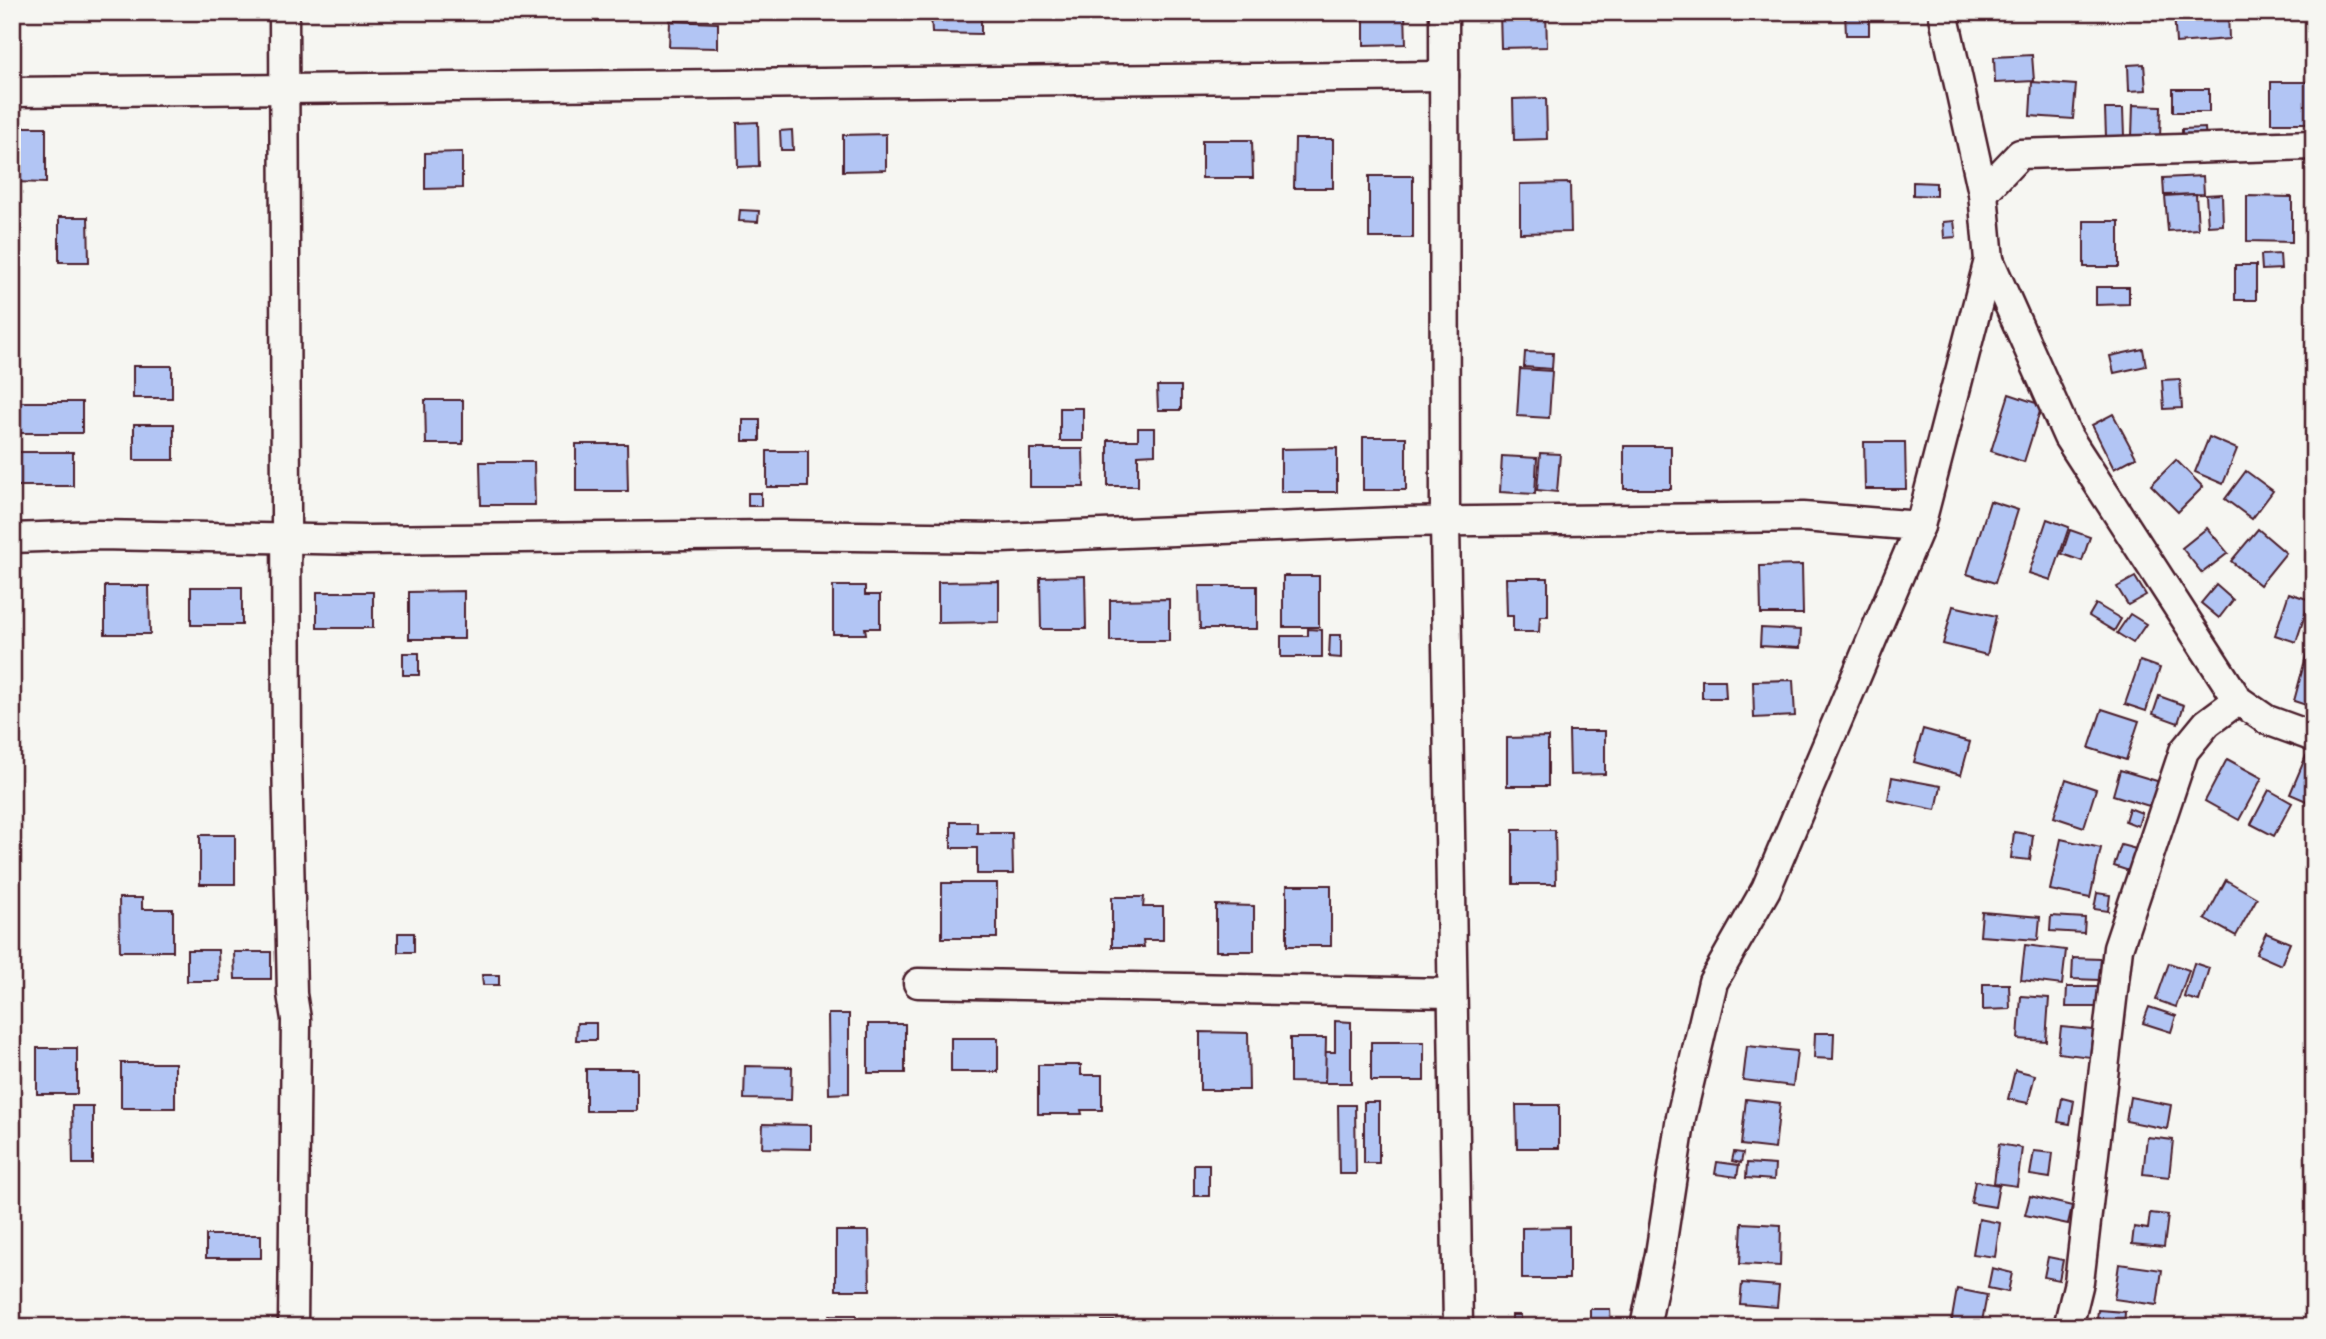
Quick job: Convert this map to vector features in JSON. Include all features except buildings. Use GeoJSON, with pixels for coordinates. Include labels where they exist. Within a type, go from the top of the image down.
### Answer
{"type":"FeatureCollection","features":[{"type":"Feature","properties":{"kind":"street"},"geometry":{"type":"LineString","coordinates":[[284,12],[287,758],[292,994],[296,1018],[293,1327]]}},
{"type":"Feature","properties":{"kind":"street"},"geometry":{"type":"LineString","coordinates":[[1444,12],[1445,522],[1458,1327]]}},
{"type":"Feature","properties":{"kind":"street"},"geometry":{"type":"LineString","coordinates":[[1943,12],[1983,193],[1989,260],[2068,437],[2238,700],[2267,720],[2314,737]]}},
{"type":"Feature","properties":{"kind":"street"},"geometry":{"type":"LineString","coordinates":[[12,92],[1444,76]]}},
{"type":"Feature","properties":{"kind":"street"},"geometry":{"type":"LineString","coordinates":[[1983,193],[2020,154],[2314,145]]}},
{"type":"Feature","properties":{"kind":"street"},"geometry":{"type":"LineString","coordinates":[[1645,1327],[1660,1254],[1681,1117],[1713,982],[1766,889],[1920,526],[1989,260]]}},
{"type":"Feature","properties":{"kind":"street"},"geometry":{"type":"LineString","coordinates":[[12,538],[98,535],[364,540],[780,535],[1002,538],[1187,529],[1445,522],[1802,517],[1920,526]]}},
{"type":"Feature","properties":{"kind":"street"},"geometry":{"type":"LineString","coordinates":[[2068,1327],[2079,1282],[2118,948],[2184,751],[2207,723],[2238,700]]}},
{"type":"Feature","properties":{"kind":"street"},"geometry":{"type":"LineString","coordinates":[[918,983],[1451,993]]}}]}
